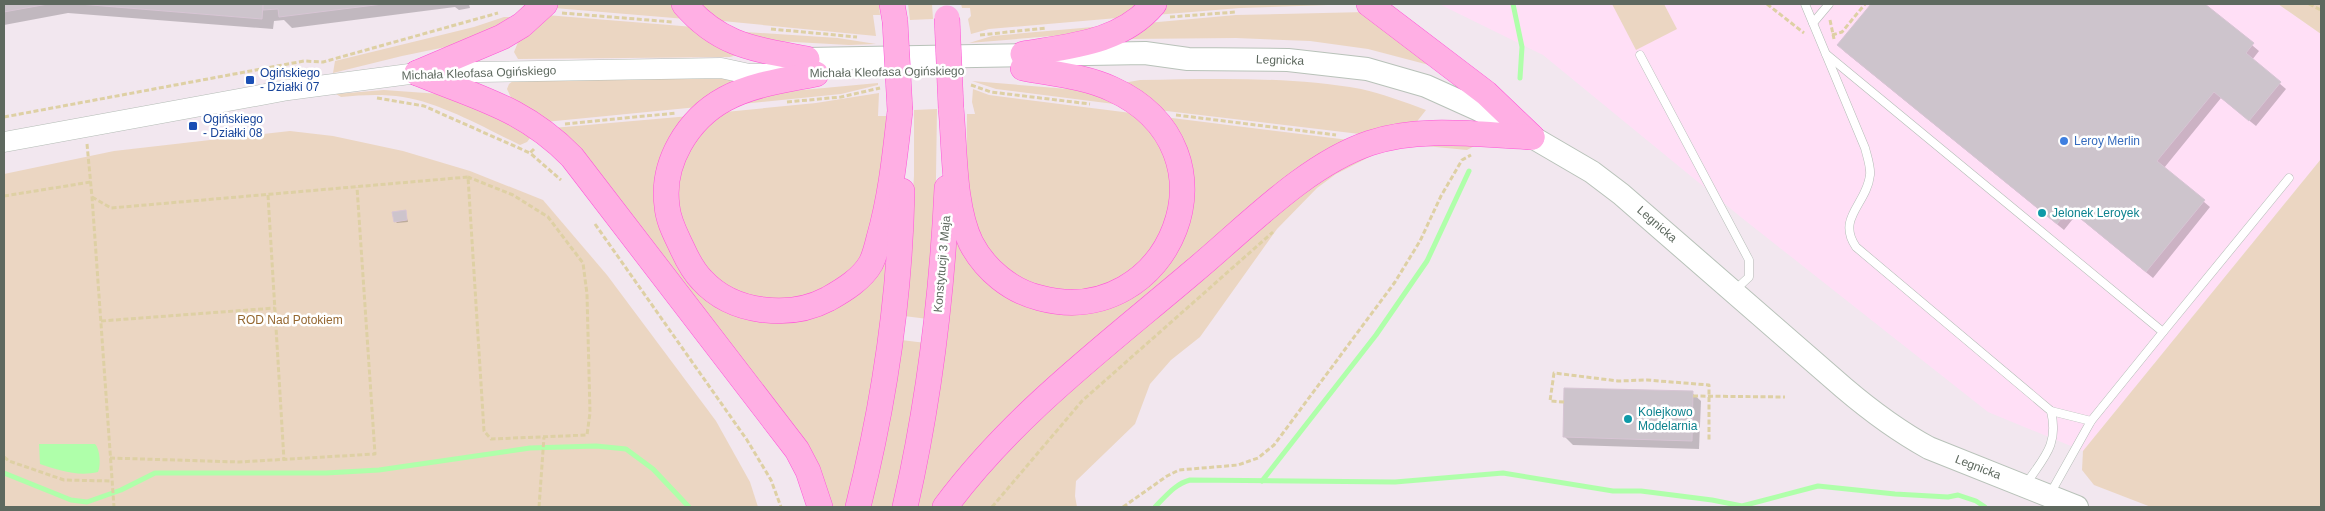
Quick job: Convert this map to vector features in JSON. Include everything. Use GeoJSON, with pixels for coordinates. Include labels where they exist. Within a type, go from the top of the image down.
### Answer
{"type":"FeatureCollection","features":[{"type":"Feature","properties":{"kind":"main road"},"geometry":{"type":"LineString","coordinates":[[1369,4],[1486,93],[1532,137]]}},
{"type":"Feature","properties":{"kind":"main road"},"geometry":{"type":"LineString","coordinates":[[417,73],[502,37],[552,8]]}},
{"type":"Feature","properties":{"kind":"main road","name":"Konstytucji 3 Maja"},"geometry":{"type":"LineString","coordinates":[[905,507],[926,408],[945,245],[951,108],[947,8]]}},
{"type":"Feature","properties":{"kind":"main road"},"geometry":{"type":"LineString","coordinates":[[858,507],[880,408],[894,315],[902,213],[900,111],[894,9]]}},
{"type":"Feature","properties":{"kind":"main road"},"geometry":{"type":"LineString","coordinates":[[1023,61],[1093,42],[1157,11]]}},
{"type":"Feature","properties":{"kind":"main road"},"geometry":{"type":"LineString","coordinates":[[682,13],[740,45],[811,67]]}},
{"type":"Feature","properties":{"kind":"main road","name":"Legnicka"},"geometry":{"type":"LineString","coordinates":[[1023,61],[1145,53],[1188,59],[1327,62],[1367,69],[1426,86],[1532,137],[1592,172],[1621,194],[1844,388],[1899,431],[1929,448],[2077,507]]}},
{"type":"Feature","properties":{"kind":"main road"},"geometry":{"type":"LineString","coordinates":[[951,108],[963,218],[976,251],[993,271],[1018,290],[1031,296],[1061,302],[1087,301],[1120,290],[1156,262],[1172,239],[1180,215],[1182,192],[1177,155],[1171,142],[1156,120],[1130,98],[1086,80],[1023,61]]}},
{"type":"Feature","properties":{"kind":"main road","name":"Michała Kleofasa Ogińskiego"},"geometry":{"type":"LineString","coordinates":[[811,67],[1023,61]]}},
{"type":"Feature","properties":{"kind":"main road"},"geometry":{"type":"LineString","coordinates":[[811,67],[748,88],[707,110],[693,124],[677,149],[672,162],[666,193],[673,230],[701,280],[716,292],[733,301],[771,311],[798,310],[812,306],[837,294],[848,287],[866,270],[872,262],[888,205],[900,111]]}},
{"type":"Feature","properties":{"kind":"main road"},"geometry":{"type":"LineString","coordinates":[[417,73],[511,110],[545,132],[572,157],[797,450],[808,472],[820,507]]}},
{"type":"Feature","properties":{"kind":"main road"},"geometry":{"type":"LineString","coordinates":[[945,507],[985,457],[1031,410],[1318,169],[1354,149],[1386,138],[1432,133],[1532,137]]}},
{"type":"Feature","properties":{"kind":"street","name":"Michała Kleofasa Ogińskiego"},"geometry":{"type":"LineString","coordinates":[[4,142],[288,90],[417,73],[721,68],[749,61],[811,67]]}},
{"type":"Feature","properties":{"kind":"lane"},"geometry":{"type":"LineString","coordinates":[[1805,4],[1865,148],[1871,173],[1867,191],[1851,216],[1849,237],[1856,247],[2052,411],[2091,421]]}},
{"type":"Feature","properties":{"kind":"lane"},"geometry":{"type":"LineString","coordinates":[[1813,23],[1830,4]]}},
{"type":"Feature","properties":{"kind":"lane"},"geometry":{"type":"LineString","coordinates":[[1826,54],[2163,332]]}},
{"type":"Feature","properties":{"kind":"lane"},"geometry":{"type":"LineString","coordinates":[[1640,55],[1749,260],[1748,277],[1734,292]]}},
{"type":"Feature","properties":{"kind":"lane"},"geometry":{"type":"LineString","coordinates":[[2049,496],[2091,421],[2289,178]]}},
{"type":"Feature","properties":{"kind":"lane"},"geometry":{"type":"LineString","coordinates":[[2025,486],[2054,441],[2052,411]]}},
{"type":"Feature","properties":{"kind":"path"},"geometry":{"type":"LineString","coordinates":[[2309,4],[2321,10]]}},
{"type":"Feature","properties":{"kind":"path"},"geometry":{"type":"LineString","coordinates":[[552,8],[682,13]]}},
{"type":"Feature","properties":{"kind":"path"},"geometry":{"type":"LineString","coordinates":[[1157,11],[1236,12]]}},
{"type":"Feature","properties":{"kind":"path"},"geometry":{"type":"LineString","coordinates":[[4,117],[129,92],[304,61],[323,62],[500,13]]}},
{"type":"Feature","properties":{"kind":"path"},"geometry":{"type":"LineString","coordinates":[[976,36],[990,32],[1047,28]]}},
{"type":"Feature","properties":{"kind":"path"},"geometry":{"type":"LineString","coordinates":[[768,29],[866,39]]}},
{"type":"Feature","properties":{"kind":"path"},"geometry":{"type":"LineString","coordinates":[[962,86],[971,85],[991,92],[1095,105]]}},
{"type":"Feature","properties":{"kind":"path"},"geometry":{"type":"LineString","coordinates":[[781,103],[841,97],[888,88]]}},
{"type":"Feature","properties":{"kind":"path"},"geometry":{"type":"LineString","coordinates":[[375,98],[403,101],[424,106],[530,153],[565,183]]}},
{"type":"Feature","properties":{"kind":"path"},"geometry":{"type":"LineString","coordinates":[[559,125],[684,112]]}},
{"type":"Feature","properties":{"kind":"path"},"geometry":{"type":"LineString","coordinates":[[1170,114],[1345,136]]}},
{"type":"Feature","properties":{"kind":"path"},"geometry":{"type":"LineString","coordinates":[[1123,507],[1167,476],[1179,470],[1238,465],[1258,458],[1274,445],[1395,282],[1420,241],[1441,196],[1462,160],[1487,146],[1496,135]]}},
{"type":"Feature","properties":{"kind":"path"},"geometry":{"type":"LineString","coordinates":[[85,136],[91,182],[114,507]]}},
{"type":"Feature","properties":{"kind":"path"},"geometry":{"type":"LineString","coordinates":[[530,153],[536,146]]}},
{"type":"Feature","properties":{"kind":"path"},"geometry":{"type":"LineString","coordinates":[[92,197],[111,208],[468,178],[513,195],[548,216],[582,263],[587,294],[589,432],[587,435],[491,439],[484,431],[468,178]]}},
{"type":"Feature","properties":{"kind":"path"},"geometry":{"type":"LineString","coordinates":[[4,196],[91,182]]}},
{"type":"Feature","properties":{"kind":"path"},"geometry":{"type":"LineString","coordinates":[[110,458],[239,462],[375,454],[357,187]]}},
{"type":"Feature","properties":{"kind":"path"},"geometry":{"type":"LineString","coordinates":[[268,195],[284,460]]}},
{"type":"Feature","properties":{"kind":"path"},"geometry":{"type":"LineString","coordinates":[[593,221],[747,440],[770,480],[781,507]]}},
{"type":"Feature","properties":{"kind":"path"},"geometry":{"type":"LineString","coordinates":[[992,507],[1082,402],[1280,226]]}},
{"type":"Feature","properties":{"kind":"path"},"geometry":{"type":"LineString","coordinates":[[101,321],[275,308]]}},
{"type":"Feature","properties":{"kind":"path"},"geometry":{"type":"LineString","coordinates":[[1564,402],[1550,401],[1554,373],[1618,381],[1647,380],[1709,385],[1709,442]]}},
{"type":"Feature","properties":{"kind":"path"},"geometry":{"type":"LineString","coordinates":[[1693,396],[1785,397]]}},
{"type":"Feature","properties":{"kind":"path"},"geometry":{"type":"LineString","coordinates":[[539,507],[544,436]]}},
{"type":"Feature","properties":{"kind":"path"},"geometry":{"type":"LineString","coordinates":[[4,457],[9,461],[64,480],[112,481]]}},
{"type":"Feature","properties":{"kind":"shaded area"},"geometry":{"type":"Polygon","coordinates":[[[1439,4],[2278,4],[2321,34],[2321,159],[2083,451],[1988,412],[1742,218],[1543,55],[1439,4]]]}},
{"type":"Feature","properties":{"kind":"shaded area"},"geometry":{"type":"Polygon","coordinates":[[[39,444],[95,444],[100,457],[98,472],[83,474],[40,464],[39,444]]]}},
{"type":"Feature","properties":{"kind":"green space"},"geometry":{"type":"Polygon","coordinates":[[[557,4],[674,4],[686,19],[554,8],[557,4]]]}},
{"type":"Feature","properties":{"kind":"green space"},"geometry":{"type":"Polygon","coordinates":[[[694,4],[879,4],[880,15],[873,15],[876,36],[712,20],[694,4]]]}},
{"type":"Feature","properties":{"kind":"green space"},"geometry":{"type":"Polygon","coordinates":[[[908,4],[932,4],[933,19],[910,20],[908,4]]]}},
{"type":"Feature","properties":{"kind":"green space"},"geometry":{"type":"Polygon","coordinates":[[[961,4],[1144,4],[1129,17],[989,29],[971,34],[968,19],[971,16],[970,8],[962,8],[961,4]]]}},
{"type":"Feature","properties":{"kind":"green space"},"geometry":{"type":"Polygon","coordinates":[[[1164,4],[1357,4],[1240,8],[1155,15],[1164,4]]]}},
{"type":"Feature","properties":{"kind":"green space"},"geometry":{"type":"Polygon","coordinates":[[[1612,4],[1664,4],[1677,29],[1636,50],[1612,4]]]}},
{"type":"Feature","properties":{"kind":"green space"},"geometry":{"type":"Polygon","coordinates":[[[2278,4],[2321,4],[2321,34],[2278,4]]]}},
{"type":"Feature","properties":{"kind":"green space"},"geometry":{"type":"Polygon","coordinates":[[[1366,12],[1429,65],[1368,49],[1310,41],[1236,38],[1128,39],[1147,23],[1236,15],[1366,12]]]}},
{"type":"Feature","properties":{"kind":"green space"},"geometry":{"type":"Polygon","coordinates":[[[546,15],[694,27],[737,55],[730,57],[518,59],[514,52],[519,40],[546,15]]]}},
{"type":"Feature","properties":{"kind":"green space"},"geometry":{"type":"Polygon","coordinates":[[[504,17],[517,17],[470,42],[333,73],[335,61],[474,27],[504,17]]]}},
{"type":"Feature","properties":{"kind":"green space"},"geometry":{"type":"Polygon","coordinates":[[[1116,25],[1076,34],[969,43],[992,36],[1116,25]]]}},
{"type":"Feature","properties":{"kind":"green space"},"geometry":{"type":"Polygon","coordinates":[[[729,31],[838,38],[876,44],[849,45],[757,40],[729,31]]]}},
{"type":"Feature","properties":{"kind":"green space"},"geometry":{"type":"Polygon","coordinates":[[[731,78],[734,81],[698,107],[545,122],[512,100],[507,89],[513,81],[731,78]]]}},
{"type":"Feature","properties":{"kind":"green space"},"geometry":{"type":"Polygon","coordinates":[[[1251,79],[1306,82],[1361,89],[1394,98],[1426,110],[1415,124],[1368,135],[1158,110],[1123,83],[1140,80],[1251,79]]]}},
{"type":"Feature","properties":{"kind":"green space"},"geometry":{"type":"Polygon","coordinates":[[[972,81],[1093,91],[1122,105],[996,89],[972,81]]]}},
{"type":"Feature","properties":{"kind":"green space"},"geometry":{"type":"Polygon","coordinates":[[[878,83],[878,85],[841,94],[741,104],[759,94],[878,83]]]}},
{"type":"Feature","properties":{"kind":"green space"},"geometry":{"type":"Polygon","coordinates":[[[973,89],[989,95],[1139,114],[1173,169],[1168,226],[1134,271],[1085,293],[1022,283],[984,248],[966,191],[967,114],[975,114],[972,102],[973,89]]]}},
{"type":"Feature","properties":{"kind":"green space"},"geometry":{"type":"Polygon","coordinates":[[[384,90],[440,94],[534,133],[527,142],[520,145],[463,117],[418,100],[387,95],[341,97],[336,94],[384,90]]]}},
{"type":"Feature","properties":{"kind":"green space"},"geometry":{"type":"Polygon","coordinates":[[[879,93],[878,116],[886,116],[886,144],[866,258],[821,294],[770,303],[714,281],[677,215],[680,164],[715,113],[816,103],[879,93]]]}},
{"type":"Feature","properties":{"kind":"green space"},"geometry":{"type":"Polygon","coordinates":[[[937,109],[935,244],[928,319],[904,316],[914,176],[914,110],[937,109]]]}},
{"type":"Feature","properties":{"kind":"green space"},"geometry":{"type":"Polygon","coordinates":[[[690,116],[666,233],[758,317],[886,263],[878,360],[848,507],[828,507],[553,128],[690,116]]]}},
{"type":"Feature","properties":{"kind":"green space"},"geometry":{"type":"Polygon","coordinates":[[[1164,117],[1349,140],[935,507],[916,507],[956,242],[958,241],[1075,310],[1179,242],[1164,117]]]}},
{"type":"Feature","properties":{"kind":"green space","name":"ROD Nad Potokiem"},"geometry":{"type":"Polygon","coordinates":[[[290,131],[333,136],[403,151],[470,171],[543,200],[607,275],[716,421],[750,482],[758,507],[4,507],[4,174],[114,151],[290,131]]]}},
{"type":"Feature","properties":{"kind":"green space"},"geometry":{"type":"Polygon","coordinates":[[[1433,141],[1478,144],[1467,150],[1415,145],[1391,148],[1375,154],[1336,174],[1317,188],[1277,229],[1200,337],[1171,360],[1150,384],[1135,424],[1076,481],[1075,496],[1077,507],[955,507],[991,462],[1036,416],[1317,179],[1344,163],[1372,152],[1402,144],[1433,141]]]}},
{"type":"Feature","properties":{"kind":"green space"},"geometry":{"type":"Polygon","coordinates":[[[2321,159],[2321,507],[2151,507],[2094,485],[2082,470],[2083,451],[2321,159]]]}},
{"type":"Feature","properties":{"kind":"green space"},"geometry":{"type":"Polygon","coordinates":[[[901,340],[926,343],[895,507],[868,507],[901,340]]]}},
{"type":"Feature","properties":{"kind":"building"},"geometry":{"type":"Polygon","coordinates":[[[4,4],[48,4],[4,12],[4,4]]]}},
{"type":"Feature","properties":{"kind":"building"},"geometry":{"type":"Polygon","coordinates":[[[79,4],[263,4],[262,19],[79,4]]]}},
{"type":"Feature","properties":{"kind":"building"},"geometry":{"type":"Polygon","coordinates":[[[263,4],[383,4],[279,17],[278,9],[263,10],[263,4]]]}},
{"type":"Feature","properties":{"kind":"building","name":"Leroy Merlin"},"geometry":{"type":"Polygon","coordinates":[[[1871,4],[2205,4],[2254,43],[2246,53],[2281,82],[2249,121],[2214,92],[2157,161],[2205,200],[2146,272],[2069,209],[2057,224],[1837,45],[1871,4]]]}},
{"type":"Feature","properties":{"kind":"building"},"geometry":{"type":"Polygon","coordinates":[[[406,210],[407,220],[394,222],[392,212],[406,210]]]}},
{"type":"Feature","properties":{"kind":"building","name":"Kolejkowo Modelarnia"},"geometry":{"type":"Polygon","coordinates":[[[1564,388],[1693,391],[1692,441],[1563,437],[1564,388]]]}},
{"type":"Feature","properties":{"kind":"waterway"},"geometry":{"type":"LineString","coordinates":[[1513,4],[1522,47],[1520,78]]}},
{"type":"Feature","properties":{"kind":"waterway"},"geometry":{"type":"LineString","coordinates":[[1262,481],[1376,335],[1427,261],[1469,171]]}},
{"type":"Feature","properties":{"kind":"waterway"},"geometry":{"type":"LineString","coordinates":[[4,473],[71,500],[87,502],[121,490],[155,473],[326,473],[379,470],[530,448],[596,446],[626,449],[653,469],[689,507]]}},
{"type":"Feature","properties":{"kind":"waterway"},"geometry":{"type":"LineString","coordinates":[[1155,507],[1175,487],[1190,480],[1395,482],[1503,473],[1613,491],[1641,491],[1712,500],[1742,506],[1818,486],[1895,494],[1948,497],[1958,495],[1976,501],[1985,507]]}},
{"type":"Feature","properties":{"kind":"place","name":"Ogińskiego - Działki 07"},"geometry":{"type":"Point","coordinates":[250,80]}},
{"type":"Feature","properties":{"kind":"place","name":"Ogińskiego - Działki 08"},"geometry":{"type":"Point","coordinates":[193,126]}},
{"type":"Feature","properties":{"kind":"place","name":"Leroy Merlin"},"geometry":{"type":"Point","coordinates":[2064,141]}},
{"type":"Feature","properties":{"kind":"place","name":"Jelonek Leroyek"},"geometry":{"type":"Point","coordinates":[2042,213]}},
{"type":"Feature","properties":{"kind":"place","name":"Kolejkowo Modelarnia"},"geometry":{"type":"Point","coordinates":[1628,419]}}]}
